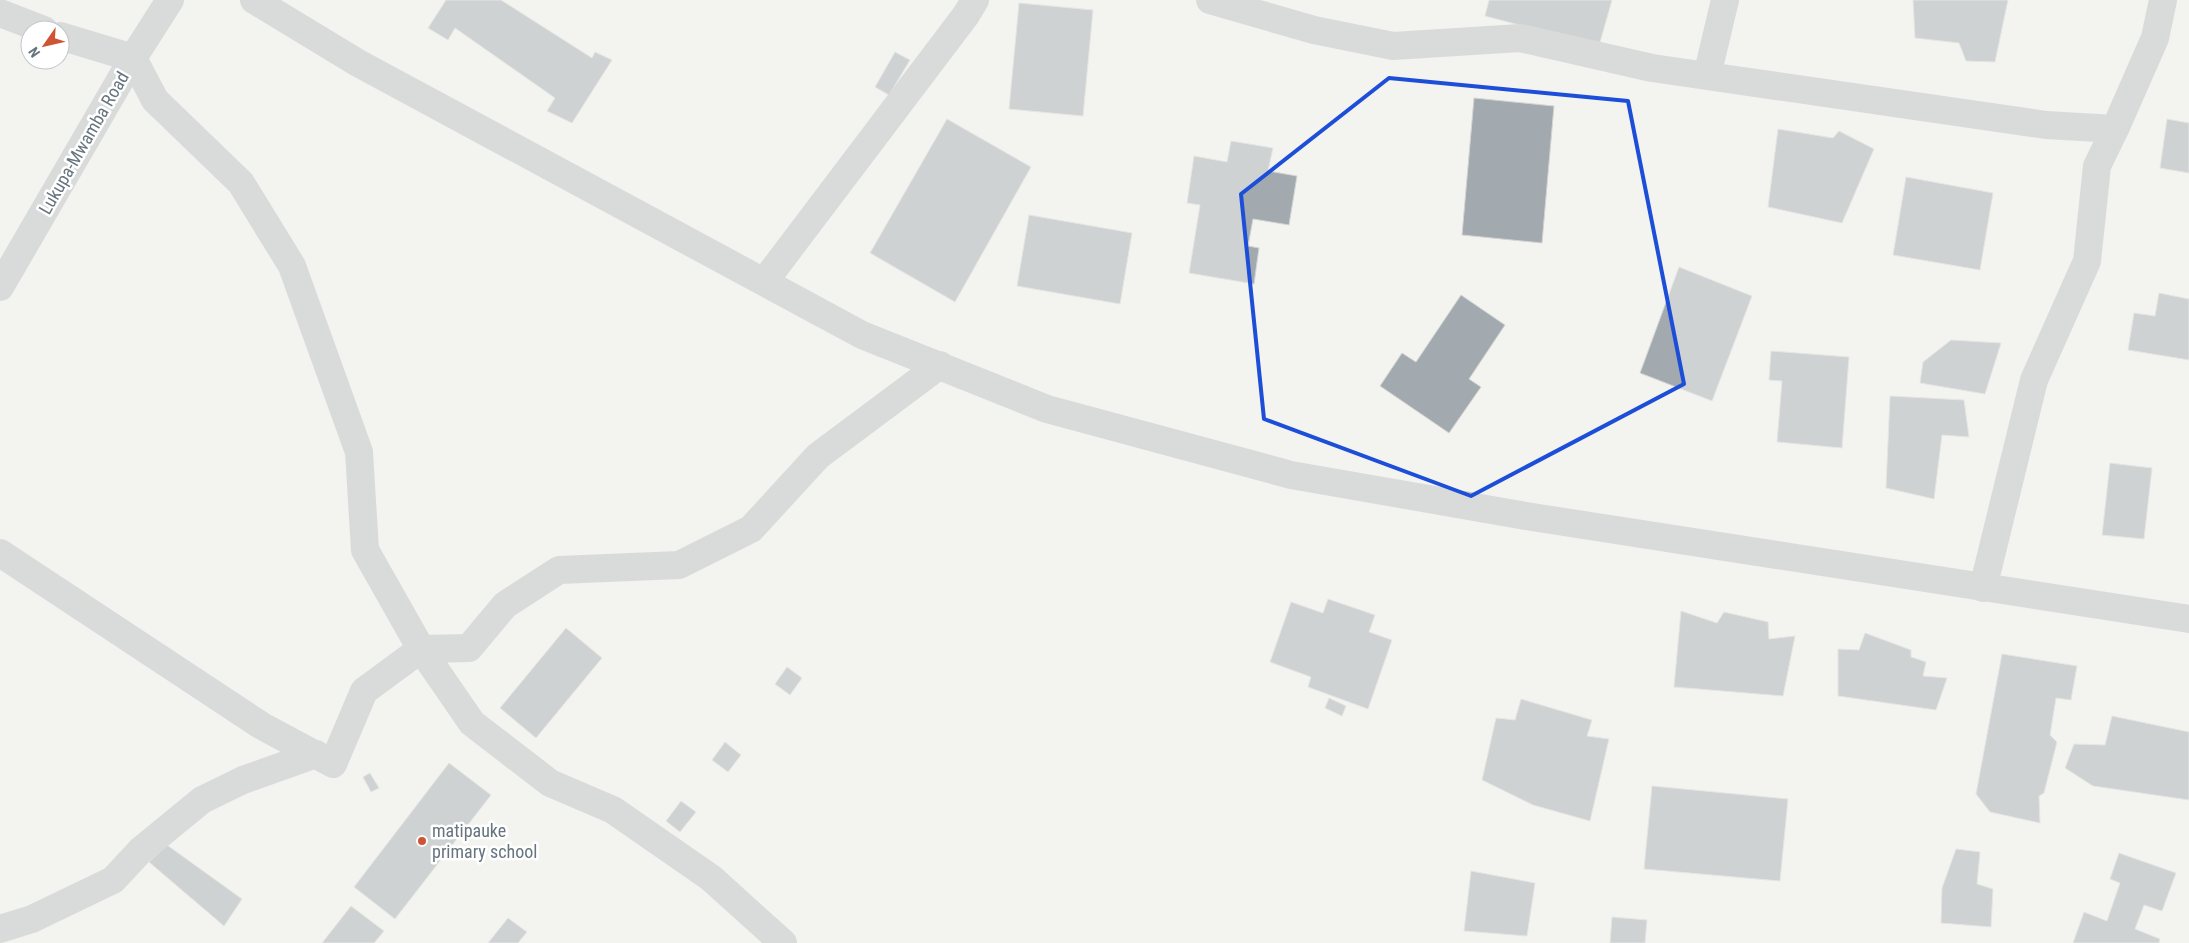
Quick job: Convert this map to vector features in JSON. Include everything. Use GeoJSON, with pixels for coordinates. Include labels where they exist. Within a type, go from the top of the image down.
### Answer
{"type":"FeatureCollection","features":[{"type":"Feature","properties":{"kind":"street","name":"Lukupa-Mwamba Road"},"geometry":{"type":"LineString","coordinates":[[0,287],[133,58],[170,0]]}},
{"type":"Feature","properties":{"kind":"street"},"geometry":{"type":"LineString","coordinates":[[254,0],[358,63],[862,335],[1047,409],[1291,475],[1542,519],[2189,620]]}},
{"type":"Feature","properties":{"kind":"street"},"geometry":{"type":"LineString","coordinates":[[764,282],[966,16],[975,0]]}},
{"type":"Feature","properties":{"kind":"street"},"geometry":{"type":"LineString","coordinates":[[1210,0],[1314,30],[1393,46],[1520,38],[1652,68],[2046,125],[2115,129]]}},
{"type":"Feature","properties":{"kind":"street"},"geometry":{"type":"LineString","coordinates":[[1707,76],[1725,0]]}},
{"type":"Feature","properties":{"kind":"street"},"geometry":{"type":"LineString","coordinates":[[1983,588],[2034,380],[2088,261],[2097,166],[2156,38],[2163,0]]}},
{"type":"Feature","properties":{"kind":"street"},"geometry":{"type":"LineString","coordinates":[[0,13],[20,21]]}},
{"type":"Feature","properties":{"kind":"street"},"geometry":{"type":"LineString","coordinates":[[70,39],[133,58],[155,100],[241,183],[292,266],[359,452],[365,550],[421,649],[472,723],[550,783],[613,810],[711,878],[783,943]]}},
{"type":"Feature","properties":{"kind":"street"},"geometry":{"type":"LineString","coordinates":[[0,553],[262,726],[333,764],[364,691],[421,649],[469,648],[505,606],[559,570],[679,565],[751,529],[818,456],[940,366]]}},
{"type":"Feature","properties":{"kind":"street"},"geometry":{"type":"LineString","coordinates":[[0,929],[32,919],[113,880],[141,850],[202,800],[243,780],[316,754]]}},
{"type":"Feature","properties":{"kind":"highlighted area"},"geometry":{"type":"Polygon","coordinates":[[[1389,78],[1628,101],[1684,384],[1471,496],[1264,419],[1241,194],[1389,78]]]}},
{"type":"Feature","properties":{"kind":"building"},"geometry":{"type":"Polygon","coordinates":[[[446,0],[501,0],[592,58],[595,52],[612,60],[572,123],[547,111],[555,98],[455,28],[448,40],[428,28],[446,0]]]}},
{"type":"Feature","properties":{"kind":"building"},"geometry":{"type":"Polygon","coordinates":[[[1489,0],[1612,0],[1599,46],[1485,16],[1489,0]]]}},
{"type":"Feature","properties":{"kind":"building"},"geometry":{"type":"Polygon","coordinates":[[[1913,0],[2008,0],[1995,62],[1966,61],[1959,43],[1915,38],[1913,0]]]}},
{"type":"Feature","properties":{"kind":"building"},"geometry":{"type":"Polygon","coordinates":[[[1019,3],[1093,10],[1083,116],[1009,109],[1019,3]]]}},
{"type":"Feature","properties":{"kind":"building"},"geometry":{"type":"Polygon","coordinates":[[[895,52],[910,60],[889,95],[875,87],[895,52]]]}},
{"type":"Feature","properties":{"kind":"building"},"geometry":{"type":"Polygon","coordinates":[[[1474,98],[1554,106],[1542,243],[1462,235],[1474,98]]]}},
{"type":"Feature","properties":{"kind":"building"},"geometry":{"type":"Polygon","coordinates":[[[947,119],[1031,167],[955,302],[870,253],[947,119]]]}},
{"type":"Feature","properties":{"kind":"building"},"geometry":{"type":"Polygon","coordinates":[[[2167,119],[2189,123],[2189,173],[2160,168],[2167,119]]]}},
{"type":"Feature","properties":{"kind":"building"},"geometry":{"type":"Polygon","coordinates":[[[1778,129],[1833,138],[1839,131],[1874,149],[1842,223],[1768,207],[1778,129]]]}},
{"type":"Feature","properties":{"kind":"building"},"geometry":{"type":"Polygon","coordinates":[[[1231,141],[1273,148],[1268,171],[1297,176],[1289,225],[1253,219],[1248,246],[1259,248],[1254,284],[1189,273],[1200,205],[1187,203],[1194,156],[1227,162],[1231,141]]]}},
{"type":"Feature","properties":{"kind":"building"},"geometry":{"type":"Polygon","coordinates":[[[1906,177],[1993,193],[1980,270],[1893,255],[1906,177]]]}},
{"type":"Feature","properties":{"kind":"building"},"geometry":{"type":"Polygon","coordinates":[[[1029,215],[1132,233],[1120,304],[1017,286],[1029,215]]]}},
{"type":"Feature","properties":{"kind":"building"},"geometry":{"type":"Polygon","coordinates":[[[1679,267],[1752,296],[1712,401],[1640,373],[1679,267]]]}},
{"type":"Feature","properties":{"kind":"building"},"geometry":{"type":"Polygon","coordinates":[[[2159,293],[2189,299],[2189,360],[2128,350],[2134,313],[2155,316],[2159,293]]]}},
{"type":"Feature","properties":{"kind":"building"},"geometry":{"type":"Polygon","coordinates":[[[1461,295],[1505,325],[1469,379],[1481,387],[1449,433],[1380,386],[1402,353],[1416,362],[1461,295]]]}},
{"type":"Feature","properties":{"kind":"building"},"geometry":{"type":"Polygon","coordinates":[[[1951,340],[2001,343],[1985,394],[1920,383],[1923,362],[1951,340]]]}},
{"type":"Feature","properties":{"kind":"building"},"geometry":{"type":"Polygon","coordinates":[[[1771,351],[1849,357],[1842,448],[1777,442],[1782,381],[1769,380],[1771,351]]]}},
{"type":"Feature","properties":{"kind":"building"},"geometry":{"type":"Polygon","coordinates":[[[1890,396],[1964,400],[1969,437],[1942,435],[1934,499],[1886,488],[1890,396]]]}},
{"type":"Feature","properties":{"kind":"building"},"geometry":{"type":"Polygon","coordinates":[[[2110,463],[2152,468],[2144,539],[2102,535],[2110,463]]]}},
{"type":"Feature","properties":{"kind":"building"},"geometry":{"type":"Polygon","coordinates":[[[1328,599],[1375,615],[1369,632],[1392,640],[1368,709],[1308,687],[1311,677],[1270,662],[1291,602],[1323,613],[1328,599]]]}},
{"type":"Feature","properties":{"kind":"building"},"geometry":{"type":"Polygon","coordinates":[[[1681,611],[1717,623],[1724,612],[1768,622],[1769,639],[1795,636],[1783,696],[1674,687],[1681,611]]]}},
{"type":"Feature","properties":{"kind":"building"},"geometry":{"type":"Polygon","coordinates":[[[566,628],[602,658],[536,738],[500,708],[566,628]]]}},
{"type":"Feature","properties":{"kind":"building"},"geometry":{"type":"Polygon","coordinates":[[[1865,633],[1911,650],[1911,657],[1926,662],[1923,676],[1947,678],[1936,710],[1838,696],[1838,649],[1859,650],[1865,633]]]}},
{"type":"Feature","properties":{"kind":"building"},"geometry":{"type":"Polygon","coordinates":[[[2002,654],[2077,666],[2071,700],[2056,698],[2050,735],[2057,742],[2044,793],[2039,796],[2040,823],[1990,812],[1976,794],[2002,654]]]}},
{"type":"Feature","properties":{"kind":"building"},"geometry":{"type":"Polygon","coordinates":[[[787,667],[802,678],[790,695],[775,684],[787,667]]]}},
{"type":"Feature","properties":{"kind":"building"},"geometry":{"type":"Polygon","coordinates":[[[1329,698],[1346,706],[1342,716],[1325,708],[1329,698]]]}},
{"type":"Feature","properties":{"kind":"building"},"geometry":{"type":"Polygon","coordinates":[[[1521,699],[1592,720],[1587,736],[1609,739],[1590,821],[1533,805],[1482,780],[1496,718],[1515,720],[1521,699]]]}},
{"type":"Feature","properties":{"kind":"building"},"geometry":{"type":"Polygon","coordinates":[[[2112,716],[2189,732],[2189,800],[2093,786],[2065,768],[2074,744],[2105,745],[2112,716]]]}},
{"type":"Feature","properties":{"kind":"building"},"geometry":{"type":"Polygon","coordinates":[[[725,742],[741,755],[728,772],[712,760],[725,742]]]}},
{"type":"Feature","properties":{"kind":"building","name":"matipauke primary school"},"geometry":{"type":"Polygon","coordinates":[[[449,763],[491,795],[395,919],[354,887],[449,763]]]}},
{"type":"Feature","properties":{"kind":"building"},"geometry":{"type":"Polygon","coordinates":[[[370,773],[379,788],[371,792],[363,777],[370,773]]]}},
{"type":"Feature","properties":{"kind":"building"},"geometry":{"type":"Polygon","coordinates":[[[1652,786],[1788,799],[1780,881],[1644,869],[1652,786]]]}},
{"type":"Feature","properties":{"kind":"building"},"geometry":{"type":"Polygon","coordinates":[[[681,801],[696,812],[680,832],[666,821],[681,801]]]}},
{"type":"Feature","properties":{"kind":"building"},"geometry":{"type":"Polygon","coordinates":[[[167,845],[242,899],[224,926],[149,862],[167,845]]]}},
{"type":"Feature","properties":{"kind":"building"},"geometry":{"type":"Polygon","coordinates":[[[1956,849],[1980,852],[1977,884],[1993,889],[1991,927],[1941,923],[1942,888],[1956,849]]]}},
{"type":"Feature","properties":{"kind":"building"},"geometry":{"type":"Polygon","coordinates":[[[2119,853],[2176,873],[2162,911],[2144,905],[2135,929],[2160,939],[2159,943],[2073,943],[2084,912],[2107,921],[2120,883],[2110,879],[2119,853]]]}},
{"type":"Feature","properties":{"kind":"building"},"geometry":{"type":"Polygon","coordinates":[[[1471,871],[1535,883],[1527,936],[1464,931],[1471,871]]]}},
{"type":"Feature","properties":{"kind":"building"},"geometry":{"type":"Polygon","coordinates":[[[351,906],[384,931],[374,943],[322,943],[351,906]]]}},
{"type":"Feature","properties":{"kind":"building"},"geometry":{"type":"Polygon","coordinates":[[[1612,917],[1647,920],[1645,943],[1610,943],[1612,917]]]}},
{"type":"Feature","properties":{"kind":"building"},"geometry":{"type":"Polygon","coordinates":[[[508,918],[527,932],[518,943],[488,943],[508,918]]]}},
{"type":"Feature","properties":{"kind":"place","name":"matipauke primary school"},"geometry":{"type":"Point","coordinates":[422,841]}}]}
